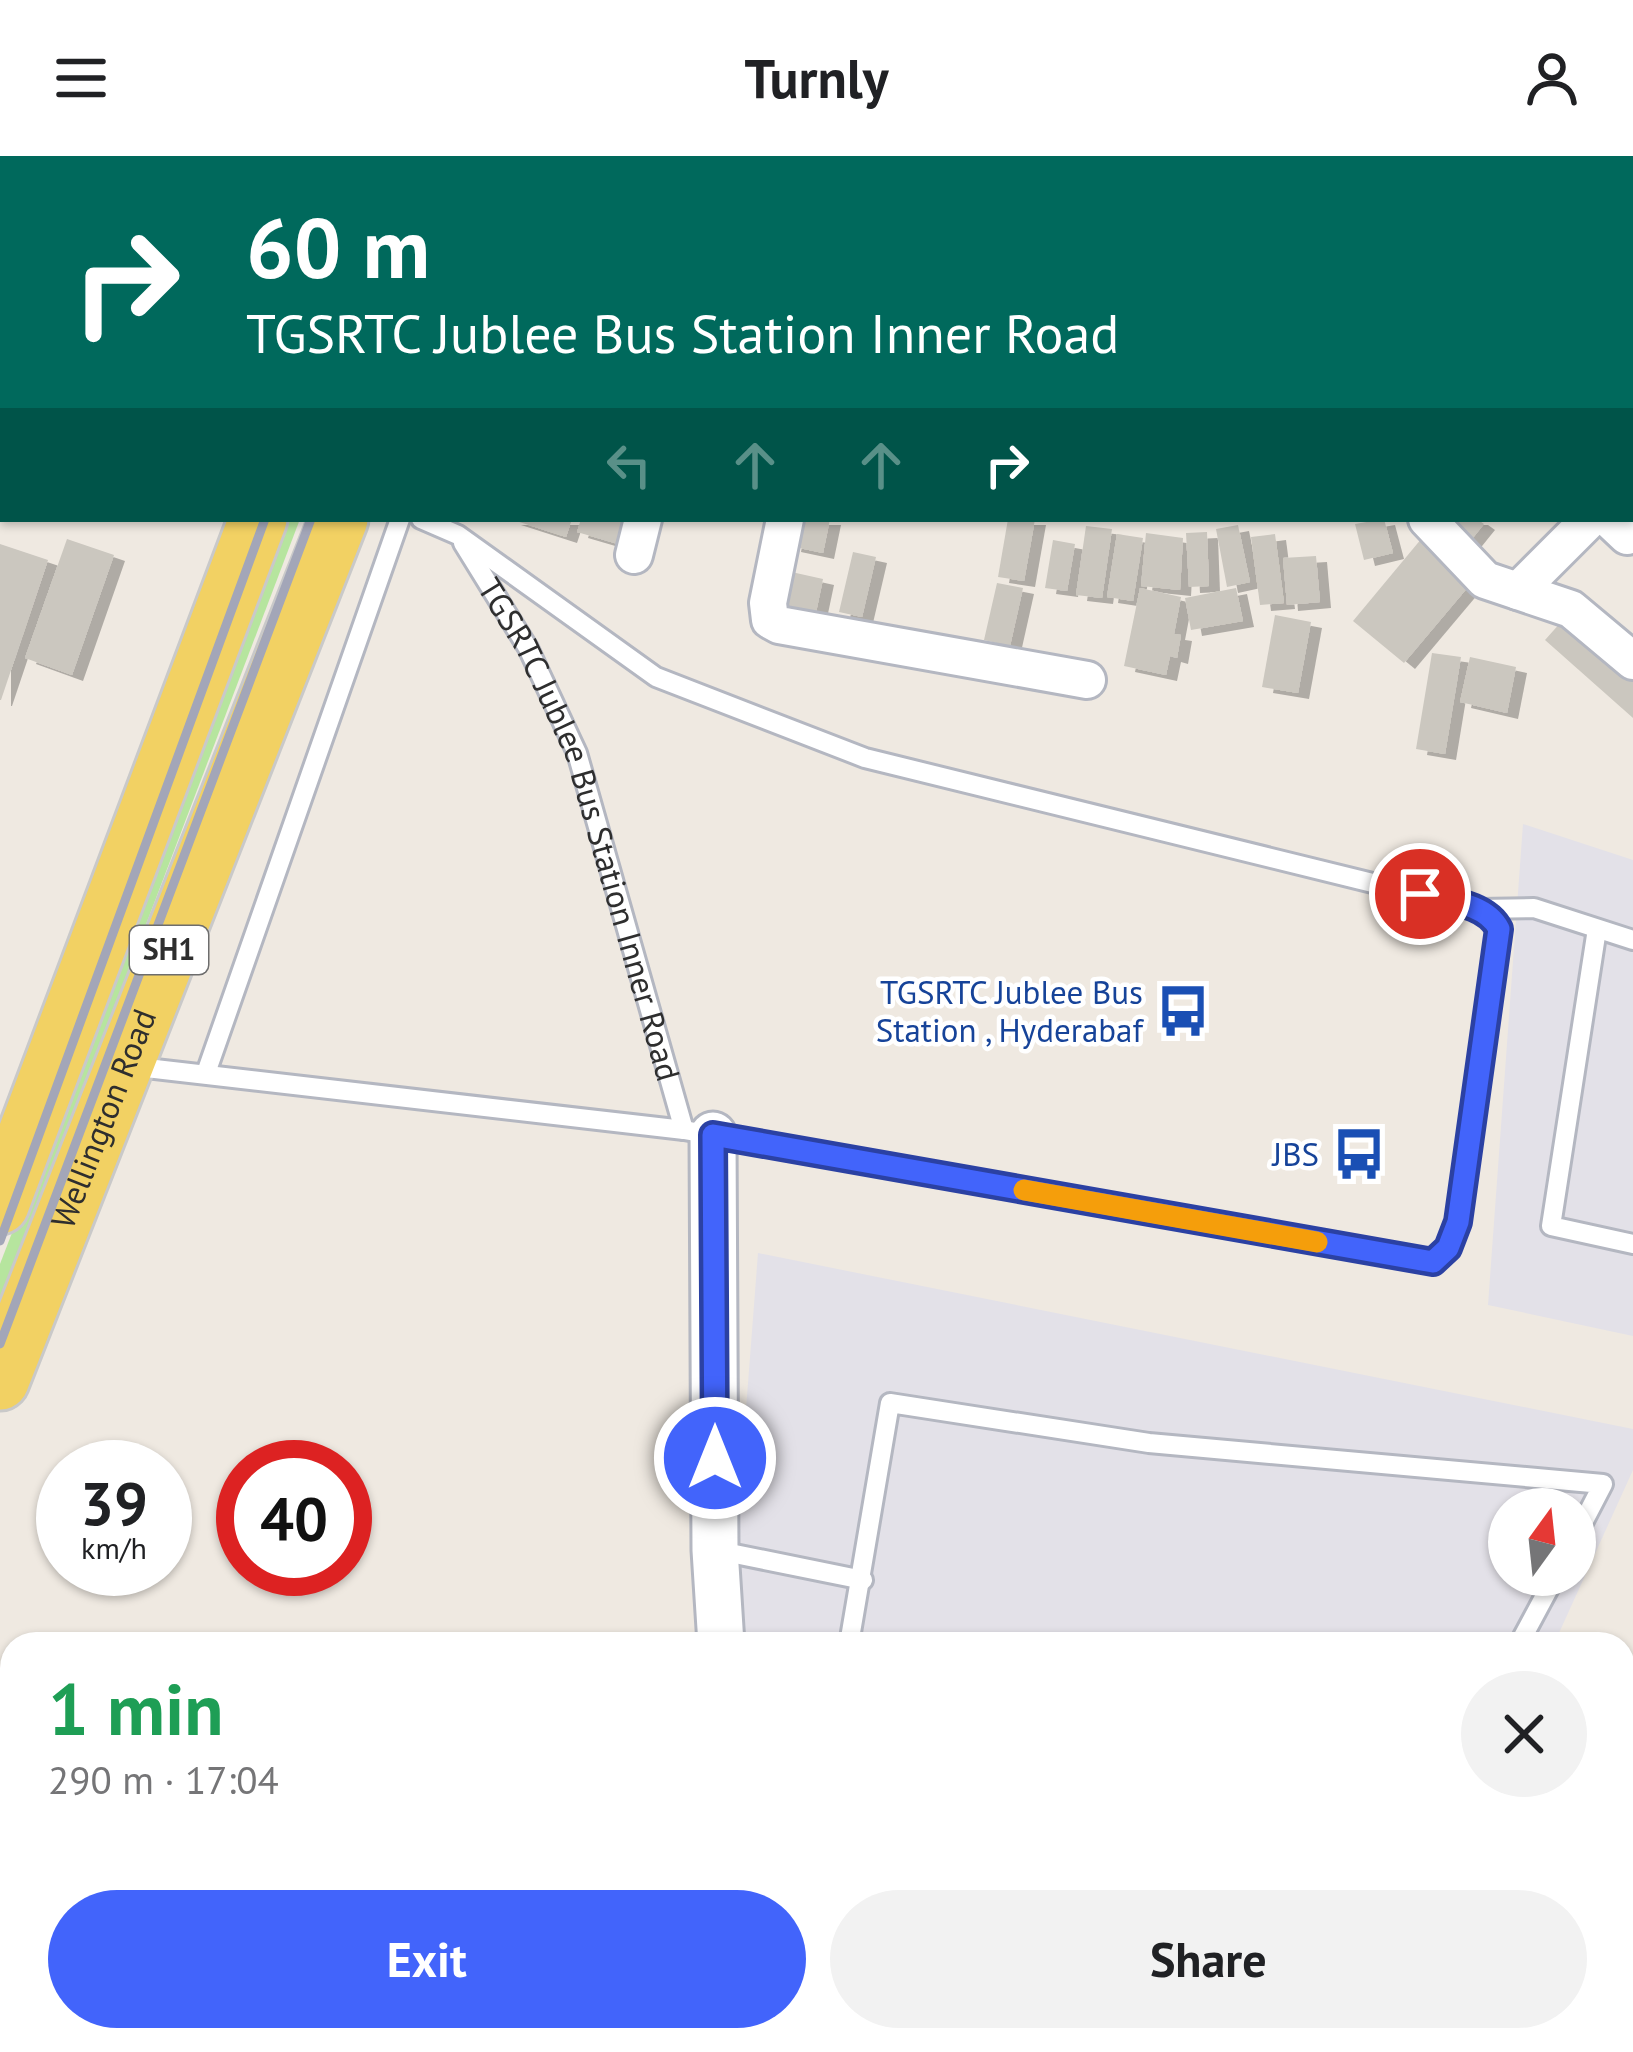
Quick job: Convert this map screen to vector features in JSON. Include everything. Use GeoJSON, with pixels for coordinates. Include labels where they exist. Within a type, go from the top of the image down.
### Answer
{"type":"FeatureCollection","features":[{"type":"Feature","properties":{"kind":"main road","name":"SH1"},"geometry":{"type":"LineString","coordinates":[[0,1205],[257,522]]}},
{"type":"Feature","properties":{"kind":"main road","name":"Wellington Road"},"geometry":{"type":"LineString","coordinates":[[0,1381],[338,522]]}},
{"type":"Feature","properties":{"kind":"street"},"geometry":{"type":"LineString","coordinates":[[634,555],[642,522]]}},
{"type":"Feature","properties":{"kind":"street"},"geometry":{"type":"LineString","coordinates":[[784,522],[768,604],[770,620],[778,625],[1087,680]]}},
{"type":"Feature","properties":{"kind":"street"},"geometry":{"type":"LineString","coordinates":[[1430,522],[1485,580],[1571,609],[1633,662]]}},
{"type":"Feature","properties":{"kind":"street"},"geometry":{"type":"LineString","coordinates":[[1518,591],[1587,522]]}},
{"type":"Feature","properties":{"kind":"street","name":"TGSRTC Jublee Bus Station Inner Road"},"geometry":{"type":"LineString","coordinates":[[699,1132],[721,1632]]}},
{"type":"Feature","properties":{"kind":"lane"},"geometry":{"type":"LineString","coordinates":[[206,1072],[399,522]]}},
{"type":"Feature","properties":{"kind":"lane","name":"TGSRTC Jublee Bus Station Inner Road"},"geometry":{"type":"LineString","coordinates":[[122,1066],[699,1132],[1433,1262],[1448,1248],[1458,1222],[1499,929],[1493,916],[866,758],[656,677],[458,535],[429,522]]}},
{"type":"Feature","properties":{"kind":"lane","name":"TGSRTC Jublee Bus Station Inner Road"},"geometry":{"type":"LineString","coordinates":[[458,535],[528,648],[577,753],[699,1132]]}},
{"type":"Feature","properties":{"kind":"lane"},"geometry":{"type":"LineString","coordinates":[[1479,909],[1534,908],[1633,940]]}},
{"type":"Feature","properties":{"kind":"lane"},"geometry":{"type":"LineString","coordinates":[[1597,928],[1551,1226],[1633,1244]]}},
{"type":"Feature","properties":{"kind":"lane"},"geometry":{"type":"LineString","coordinates":[[851,1632],[890,1403],[1149,1443],[1603,1484],[1596,1498]]}},
{"type":"Feature","properties":{"kind":"lane"},"geometry":{"type":"LineString","coordinates":[[716,1550],[862,1580]]}},
{"type":"Feature","properties":{"kind":"lane"},"geometry":{"type":"LineString","coordinates":[[1526,1632],[1545,1596]]}},
{"type":"Feature","properties":{"kind":"shaded area"},"geometry":{"type":"Polygon","coordinates":[[[1523,824],[1633,860],[1633,1336],[1488,1305],[1523,824]]]}},
{"type":"Feature","properties":{"kind":"shaded area"},"geometry":{"type":"Polygon","coordinates":[[[758,1253],[1633,1429],[1633,1470],[1596,1551],[1596,1488],[1488,1488],[1488,1596],[1576,1596],[1559,1632],[729,1632],[758,1253]]]}},
{"type":"Feature","properties":{"kind":"green space"},"geometry":{"type":"Polygon","coordinates":[[[286,522],[299,522],[0,1309],[0,1264],[286,522]]]}},
{"type":"Feature","properties":{"kind":"building"},"geometry":{"type":"Polygon","coordinates":[[[519,522],[571,522],[566,537],[519,522]]]}},
{"type":"Feature","properties":{"kind":"building"},"geometry":{"type":"Polygon","coordinates":[[[580,522],[624,522],[618,544],[577,532],[580,522]]]}},
{"type":"Feature","properties":{"kind":"building"},"geometry":{"type":"Polygon","coordinates":[[[794,522],[829,522],[823,553],[790,546],[794,522]]]}},
{"type":"Feature","properties":{"kind":"building"},"geometry":{"type":"Polygon","coordinates":[[[1007,522],[1034,522],[1024,581],[998,577],[1007,522]]]}},
{"type":"Feature","properties":{"kind":"building"},"geometry":{"type":"Polygon","coordinates":[[[1385,522],[1393,553],[1364,560],[1355,524],[1385,522]]]}},
{"type":"Feature","properties":{"kind":"building"},"geometry":{"type":"Polygon","coordinates":[[[1440,522],[1484,524],[1467,545],[1440,522]]]}},
{"type":"Feature","properties":{"kind":"building"},"geometry":{"type":"Polygon","coordinates":[[[1238,525],[1250,582],[1227,587],[1216,529],[1238,525]]]}},
{"type":"Feature","properties":{"kind":"building"},"geometry":{"type":"Polygon","coordinates":[[[1086,526],[1112,529],[1102,598],[1076,595],[1086,526]]]}},
{"type":"Feature","properties":{"kind":"building"},"geometry":{"type":"Polygon","coordinates":[[[1207,532],[1209,586],[1189,587],[1186,533],[1207,532]]]}},
{"type":"Feature","properties":{"kind":"building"},"geometry":{"type":"Polygon","coordinates":[[[1146,533],[1183,538],[1180,590],[1141,586],[1146,533]]]}},
{"type":"Feature","properties":{"kind":"building"},"geometry":{"type":"Polygon","coordinates":[[[1117,534],[1143,538],[1133,601],[1107,597],[1117,534]]]}},
{"type":"Feature","properties":{"kind":"building"},"geometry":{"type":"Polygon","coordinates":[[[1275,534],[1284,603],[1260,605],[1251,537],[1275,534]]]}},
{"type":"Feature","properties":{"kind":"building"},"geometry":{"type":"Polygon","coordinates":[[[1422,538],[1473,581],[1404,663],[1353,621],[1422,538]]]}},
{"type":"Feature","properties":{"kind":"building"},"geometry":{"type":"Polygon","coordinates":[[[67,539],[114,555],[72,675],[25,658],[67,539]]]}},
{"type":"Feature","properties":{"kind":"building"},"geometry":{"type":"Polygon","coordinates":[[[1053,540],[1075,544],[1067,591],[1045,588],[1053,540]]]}},
{"type":"Feature","properties":{"kind":"building"},"geometry":{"type":"Polygon","coordinates":[[[0,544],[48,560],[1,700],[0,700],[0,544]]]}},
{"type":"Feature","properties":{"kind":"building"},"geometry":{"type":"Polygon","coordinates":[[[853,552],[876,557],[862,617],[839,612],[853,552]]]}},
{"type":"Feature","properties":{"kind":"building"},"geometry":{"type":"Polygon","coordinates":[[[1316,556],[1320,602],[1287,605],[1283,558],[1316,556]]]}},
{"type":"Feature","properties":{"kind":"building"},"geometry":{"type":"Polygon","coordinates":[[[787,571],[823,579],[815,617],[778,609],[787,571]]]}},
{"type":"Feature","properties":{"kind":"building"},"geometry":{"type":"Polygon","coordinates":[[[997,583],[1023,588],[1010,646],[984,640],[997,583]]]}},
{"type":"Feature","properties":{"kind":"building"},"geometry":{"type":"Polygon","coordinates":[[[1140,588],[1181,597],[1174,634],[1181,635],[1177,658],[1170,656],[1166,675],[1124,666],[1140,588]]]}},
{"type":"Feature","properties":{"kind":"building"},"geometry":{"type":"Polygon","coordinates":[[[1236,588],[1243,621],[1191,630],[1185,598],[1236,588]]]}},
{"type":"Feature","properties":{"kind":"building"},"geometry":{"type":"Polygon","coordinates":[[[1570,612],[1633,668],[1633,718],[1545,640],[1570,612]]]}},
{"type":"Feature","properties":{"kind":"building"},"geometry":{"type":"Polygon","coordinates":[[[1275,615],[1311,622],[1298,693],[1262,687],[1275,615]]]}},
{"type":"Feature","properties":{"kind":"building"},"geometry":{"type":"Polygon","coordinates":[[[1432,653],[1461,657],[1445,754],[1416,749],[1432,653]]]}},
{"type":"Feature","properties":{"kind":"building"},"geometry":{"type":"Polygon","coordinates":[[[1470,657],[1516,667],[1507,713],[1460,702],[1470,657]]]}},
{"type":"Feature","properties":{"kind":"railway"},"geometry":{"type":"LineString","coordinates":[[0,1241],[264,522]]}},
{"type":"Feature","properties":{"kind":"railway"},"geometry":{"type":"LineString","coordinates":[[0,1344],[310,522]]}},
{"type":"Feature","properties":{"kind":"slow traffic"},"geometry":{"type":"LineString","coordinates":[[1024,1190],[1317,1242]]}},
{"type":"Feature","properties":{"kind":"place","name":"TGSRTC Jublee Bus Station , Hyderabaf"},"geometry":{"type":"Point","coordinates":[1183,1011]}},
{"type":"Feature","properties":{"kind":"place","name":"JBS"},"geometry":{"type":"Point","coordinates":[1359,1154]}},
{"type":"Feature","properties":{"kind":"route"},"geometry":{"type":"LineString","coordinates":[[715,1458],[713,1135],[1433,1262],[1448,1248],[1458,1222],[1499,929],[1493,916],[1479,909],[1420,894]]}}]}
